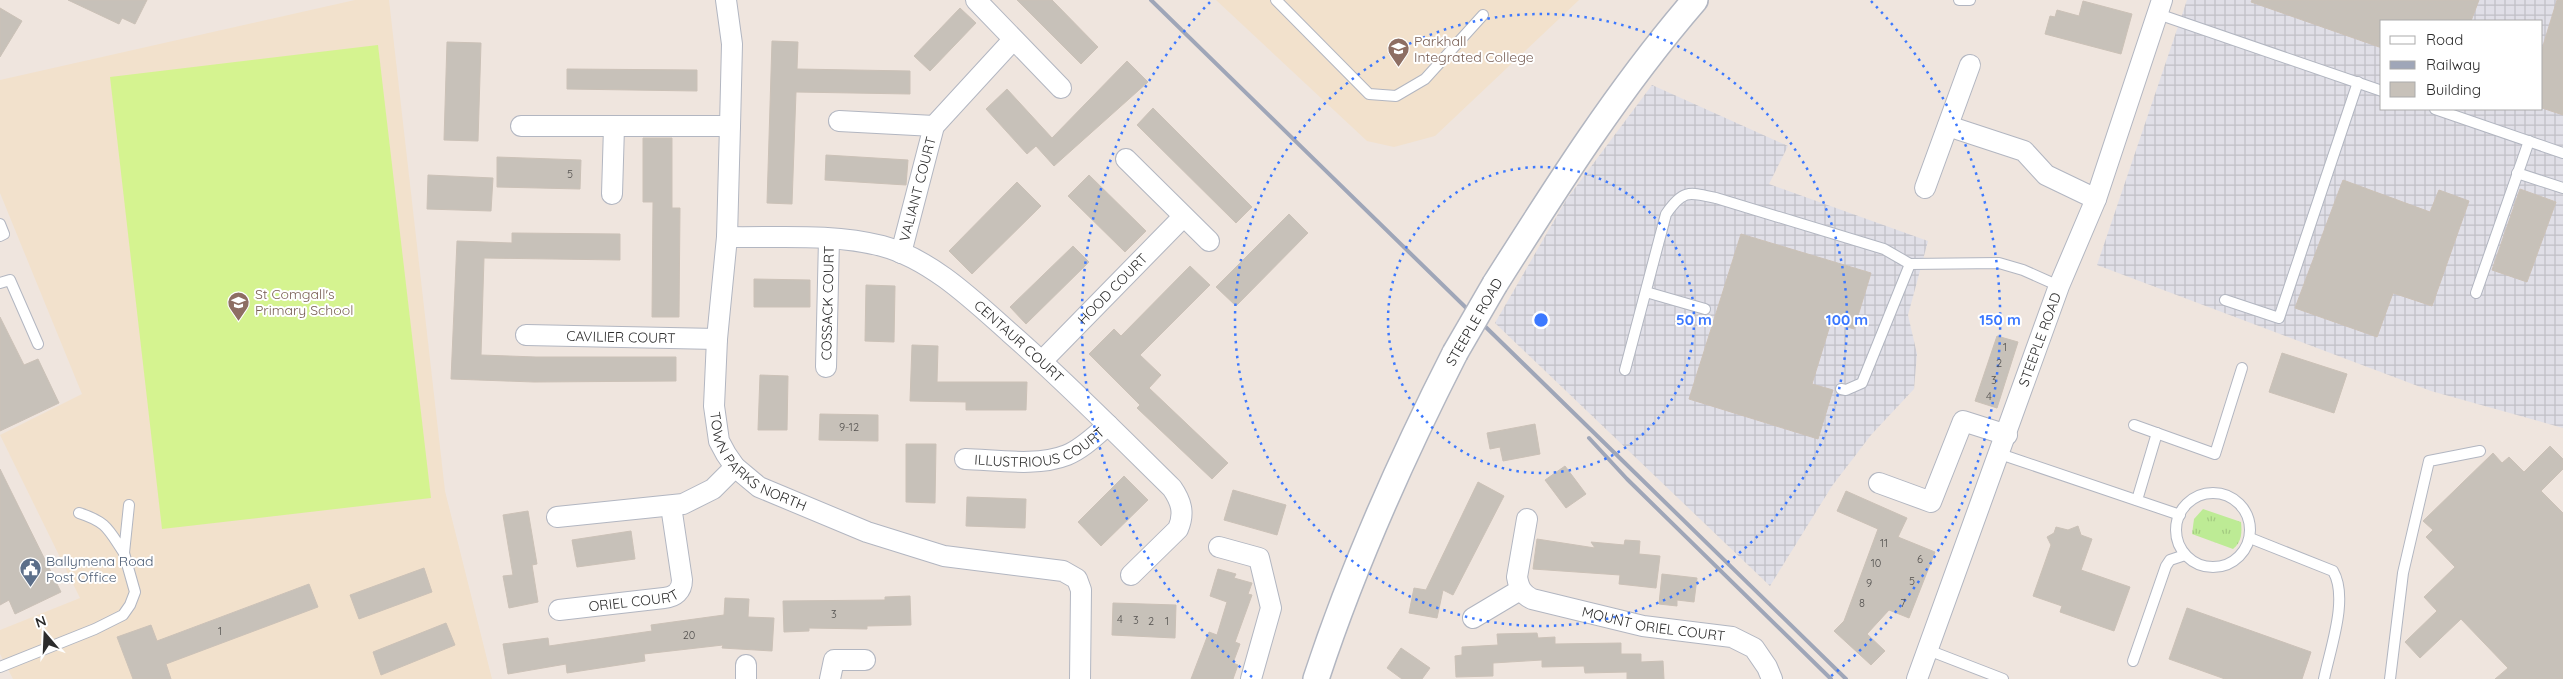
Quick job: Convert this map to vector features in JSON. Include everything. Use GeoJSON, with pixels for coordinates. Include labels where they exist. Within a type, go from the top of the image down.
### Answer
{"type":"FeatureCollection","features":[{"type":"Feature","properties":{"kind":"street","name":"TOWN PARKS NORTH"},"geometry":{"type":"LineString","coordinates":[[726,0],[732,44],[727,236],[717,340],[715,422],[719,441],[736,467],[760,487],[867,532],[944,556],[1050,568],[1077,579],[1081,590],[1080,679]]}},
{"type":"Feature","properties":{"kind":"street"},"geometry":{"type":"LineString","coordinates":[[976,0],[1061,88]]}},
{"type":"Feature","properties":{"kind":"street","name":"STEEPLE ROAD"},"geometry":{"type":"LineString","coordinates":[[1316,679],[1363,548],[1410,441],[1455,352],[1495,284],[1577,156],[1662,37],[1695,0]]}},
{"type":"Feature","properties":{"kind":"street","name":"STEEPLE ROAD"},"geometry":{"type":"LineString","coordinates":[[1917,679],[2007,435],[2059,286],[2096,199],[2160,7]]}},
{"type":"Feature","properties":{"kind":"street","name":"VALIANT COURT"},"geometry":{"type":"LineString","coordinates":[[901,253],[934,126],[1013,40]]}},
{"type":"Feature","properties":{"kind":"street"},"geometry":{"type":"LineString","coordinates":[[1925,188],[1970,65]]}},
{"type":"Feature","properties":{"kind":"street","name":"VALIANT COURT"},"geometry":{"type":"LineString","coordinates":[[839,121],[934,126]]}},
{"type":"Feature","properties":{"kind":"street"},"geometry":{"type":"LineString","coordinates":[[521,126],[730,126]]}},
{"type":"Feature","properties":{"kind":"street"},"geometry":{"type":"LineString","coordinates":[[1948,126],[2024,151],[2046,175],[2096,199]]}},
{"type":"Feature","properties":{"kind":"street"},"geometry":{"type":"LineString","coordinates":[[612,194],[614,127]]}},
{"type":"Feature","properties":{"kind":"street"},"geometry":{"type":"LineString","coordinates":[[1126,159],[1209,241]]}},
{"type":"Feature","properties":{"kind":"street","name":"HOOD COURT"},"geometry":{"type":"LineString","coordinates":[[1042,361],[1183,217]]}},
{"type":"Feature","properties":{"kind":"street","name":"CENTAUR COURT"},"geometry":{"type":"LineString","coordinates":[[727,236],[829,239],[881,246],[901,253],[960,290],[1042,361],[1172,488],[1182,510],[1182,521],[1178,529],[1131,575]]}},
{"type":"Feature","properties":{"kind":"street","name":"COSSACK COURT"},"geometry":{"type":"LineString","coordinates":[[826,367],[829,239]]}},
{"type":"Feature","properties":{"kind":"street","name":"CAVILIER COURT"},"geometry":{"type":"LineString","coordinates":[[526,335],[717,340]]}},
{"type":"Feature","properties":{"kind":"street"},"geometry":{"type":"LineString","coordinates":[[1879,483],[1931,502],[1963,421],[2007,435]]}},
{"type":"Feature","properties":{"kind":"street","name":"ILLUSTRIOUS COURT"},"geometry":{"type":"LineString","coordinates":[[965,459],[1036,460],[1057,458],[1076,451],[1108,426]]}},
{"type":"Feature","properties":{"kind":"street"},"geometry":{"type":"LineString","coordinates":[[557,518],[671,506],[704,495],[736,467]]}},
{"type":"Feature","properties":{"kind":"street","name":"ORIEL COURT"},"geometry":{"type":"LineString","coordinates":[[559,610],[664,598],[679,591],[682,580],[671,506]]}},
{"type":"Feature","properties":{"kind":"street"},"geometry":{"type":"LineString","coordinates":[[1473,618],[1520,590],[1517,577],[1518,565],[1527,519]]}},
{"type":"Feature","properties":{"kind":"street"},"geometry":{"type":"LineString","coordinates":[[1219,547],[1259,558],[1272,602],[1251,679]]}},
{"type":"Feature","properties":{"kind":"street","name":"MOUNT ORIEL COURT"},"geometry":{"type":"LineString","coordinates":[[1520,590],[1532,599],[1643,626],[1732,637],[1754,648],[1767,666],[1772,679]]}},
{"type":"Feature","properties":{"kind":"street"},"geometry":{"type":"LineString","coordinates":[[830,679],[834,660],[865,660]]}},
{"type":"Feature","properties":{"kind":"lane"},"geometry":{"type":"LineString","coordinates":[[1276,0],[1369,94],[1396,96],[1425,79],[1483,15]]}},
{"type":"Feature","properties":{"kind":"lane"},"geometry":{"type":"LineString","coordinates":[[1960,0],[1970,0]]}},
{"type":"Feature","properties":{"kind":"lane"},"geometry":{"type":"LineString","coordinates":[[2160,7],[2380,90]]}},
{"type":"Feature","properties":{"kind":"lane"},"geometry":{"type":"LineString","coordinates":[[2225,300],[2279,318],[2358,82]]}},
{"type":"Feature","properties":{"kind":"lane"},"geometry":{"type":"LineString","coordinates":[[2438,110],[2563,152]]}},
{"type":"Feature","properties":{"kind":"lane"},"geometry":{"type":"LineString","coordinates":[[2476,293],[2528,141]]}},
{"type":"Feature","properties":{"kind":"lane"},"geometry":{"type":"LineString","coordinates":[[2517,173],[2563,188]]}},
{"type":"Feature","properties":{"kind":"lane"},"geometry":{"type":"LineString","coordinates":[[1625,370],[1666,214],[1678,197],[1690,193],[1716,198],[1884,249],[1910,264],[2000,263],[2023,270],[2059,286]]}},
{"type":"Feature","properties":{"kind":"lane"},"geometry":{"type":"LineString","coordinates":[[0,224],[4,234],[0,236]]}},
{"type":"Feature","properties":{"kind":"lane"},"geometry":{"type":"LineString","coordinates":[[1841,389],[1846,390],[1862,383],[1910,264]]}},
{"type":"Feature","properties":{"kind":"lane"},"geometry":{"type":"LineString","coordinates":[[0,283],[10,280],[38,344]]}},
{"type":"Feature","properties":{"kind":"lane"},"geometry":{"type":"LineString","coordinates":[[1646,292],[1705,309]]}},
{"type":"Feature","properties":{"kind":"lane"},"geometry":{"type":"LineString","coordinates":[[2134,425],[2215,454],[2242,368]]}},
{"type":"Feature","properties":{"kind":"lane"},"geometry":{"type":"LineString","coordinates":[[2137,500],[2157,433]]}},
{"type":"Feature","properties":{"kind":"lane"},"geometry":{"type":"LineString","coordinates":[[2390,679],[2403,573],[2429,461],[2480,451]]}},
{"type":"Feature","properties":{"kind":"lane"},"geometry":{"type":"LineString","coordinates":[[2000,454],[2180,515]]}},
{"type":"Feature","properties":{"kind":"lane"},"geometry":{"type":"LineString","coordinates":[[2215,493],[2228,496],[2239,502],[2246,513],[2250,525],[2250,538],[2246,549],[2238,558],[2217,567],[2205,566],[2185,555],[2179,545],[2176,533],[2180,515],[2191,500],[2202,494],[2215,493]]}},
{"type":"Feature","properties":{"kind":"lane"},"geometry":{"type":"LineString","coordinates":[[124,553],[129,505]]}},
{"type":"Feature","properties":{"kind":"lane"},"geometry":{"type":"LineString","coordinates":[[0,667],[95,629],[123,615],[130,605],[135,592],[124,553],[99,519],[80,513]]}},
{"type":"Feature","properties":{"kind":"lane"},"geometry":{"type":"LineString","coordinates":[[2250,538],[2333,571],[2337,577],[2340,604],[2324,679]]}},
{"type":"Feature","properties":{"kind":"lane"},"geometry":{"type":"LineString","coordinates":[[2133,661],[2166,566],[2170,560],[2185,555]]}},
{"type":"Feature","properties":{"kind":"lane"},"geometry":{"type":"LineString","coordinates":[[1928,650],[2003,679]]}},
{"type":"Feature","properties":{"kind":"shaded area","name":"St Comgall's Primary School"},"geometry":{"type":"Polygon","coordinates":[[[355,0],[389,0],[445,491],[492,679],[13,679],[0,654],[0,630],[80,598],[0,435],[82,394],[0,193],[0,80],[355,0]]]}},
{"type":"Feature","properties":{"kind":"shaded area","name":"Parkhall Integrated College"},"geometry":{"type":"Polygon","coordinates":[[[1216,0],[1579,0],[1435,136],[1394,147],[1367,141],[1216,0]]]}},
{"type":"Feature","properties":{"kind":"shaded area"},"geometry":{"type":"Polygon","coordinates":[[[2187,0],[2563,0],[2563,428],[2431,391],[2097,265],[2187,0]]]}},
{"type":"Feature","properties":{"kind":"shaded area"},"geometry":{"type":"Polygon","coordinates":[[[1652,85],[1788,146],[1769,184],[1928,241],[1908,315],[1917,354],[1914,389],[1871,435],[1832,486],[1770,586],[1495,323],[1566,200],[1652,85]]]}},
{"type":"Feature","properties":{"kind":"green space"},"geometry":{"type":"Polygon","coordinates":[[[378,45],[431,498],[162,529],[110,77],[378,45]]]}},
{"type":"Feature","properties":{"kind":"green space"},"geometry":{"type":"Polygon","coordinates":[[[2203,509],[2241,522],[2240,540],[2233,549],[2192,534],[2194,519],[2203,509]]]}},
{"type":"Feature","properties":{"kind":"building"},"geometry":{"type":"Polygon","coordinates":[[[68,0],[147,0],[135,24],[122,18],[119,24],[68,0]]]}},
{"type":"Feature","properties":{"kind":"building"},"geometry":{"type":"Polygon","coordinates":[[[1017,0],[1052,0],[1098,47],[1081,64],[1017,0]]]}},
{"type":"Feature","properties":{"kind":"building"},"geometry":{"type":"Polygon","coordinates":[[[2252,0],[2479,0],[2471,20],[2380,20],[2380,47],[2251,2],[2252,0]]]}},
{"type":"Feature","properties":{"kind":"building"},"geometry":{"type":"Polygon","coordinates":[[[2557,0],[2563,0],[2563,115],[2543,108],[2543,46],[2557,0]]]}},
{"type":"Feature","properties":{"kind":"building"},"geometry":{"type":"Polygon","coordinates":[[[2083,1],[2132,14],[2121,54],[2045,34],[2050,16],[2055,17],[2057,10],[2079,16],[2083,1]]]}},
{"type":"Feature","properties":{"kind":"building"},"geometry":{"type":"Polygon","coordinates":[[[0,8],[22,21],[0,57],[0,8]]]}},
{"type":"Feature","properties":{"kind":"building"},"geometry":{"type":"Polygon","coordinates":[[[960,8],[976,23],[930,71],[914,56],[960,8]]]}},
{"type":"Feature","properties":{"kind":"building"},"geometry":{"type":"Polygon","coordinates":[[[772,41],[798,42],[797,69],[910,71],[910,94],[796,92],[792,204],[767,203],[772,41]]]}},
{"type":"Feature","properties":{"kind":"building"},"geometry":{"type":"Polygon","coordinates":[[[447,42],[481,43],[478,141],[444,140],[447,42]]]}},
{"type":"Feature","properties":{"kind":"building"},"geometry":{"type":"Polygon","coordinates":[[[1127,61],[1148,82],[1054,166],[1036,146],[1027,154],[986,109],[1007,89],[1052,138],[1127,61]]]}},
{"type":"Feature","properties":{"kind":"building"},"geometry":{"type":"Polygon","coordinates":[[[567,69],[697,70],[697,91],[567,89],[567,69]]]}},
{"type":"Feature","properties":{"kind":"building"},"geometry":{"type":"Polygon","coordinates":[[[1153,108],[1252,207],[1236,223],[1137,125],[1153,108]]]}},
{"type":"Feature","properties":{"kind":"building"},"geometry":{"type":"Polygon","coordinates":[[[643,138],[672,138],[672,208],[680,208],[679,317],[652,317],[653,202],[643,202],[643,138]]]}},
{"type":"Feature","properties":{"kind":"building"},"geometry":{"type":"Polygon","coordinates":[[[826,155],[908,160],[906,185],[825,180],[826,155]]]}},
{"type":"Feature","properties":{"kind":"building"},"geometry":{"type":"Polygon","coordinates":[[[497,157],[581,160],[580,189],[497,187],[497,157]]]}},
{"type":"Feature","properties":{"kind":"building"},"geometry":{"type":"Polygon","coordinates":[[[428,175],[493,178],[491,211],[427,209],[428,175]]]}},
{"type":"Feature","properties":{"kind":"building"},"geometry":{"type":"Polygon","coordinates":[[[1089,175],[1146,231],[1125,252],[1068,196],[1089,175]]]}},
{"type":"Feature","properties":{"kind":"building"},"geometry":{"type":"Polygon","coordinates":[[[2343,180],[2430,212],[2439,190],[2469,201],[2432,306],[2393,293],[2377,337],[2295,308],[2343,180]]]}},
{"type":"Feature","properties":{"kind":"building"},"geometry":{"type":"Polygon","coordinates":[[[1017,182],[1041,206],[972,274],[949,251],[1017,182]]]}},
{"type":"Feature","properties":{"kind":"building"},"geometry":{"type":"Polygon","coordinates":[[[2520,189],[2556,202],[2527,282],[2492,270],[2520,189]]]}},
{"type":"Feature","properties":{"kind":"building"},"geometry":{"type":"Polygon","coordinates":[[[1289,214],[1308,233],[1236,306],[1216,287],[1289,214]]]}},
{"type":"Feature","properties":{"kind":"building"},"geometry":{"type":"Polygon","coordinates":[[[512,233],[620,234],[620,260],[484,258],[481,355],[676,357],[676,381],[534,382],[451,379],[457,241],[512,243],[512,233]]]}},
{"type":"Feature","properties":{"kind":"building"},"geometry":{"type":"Polygon","coordinates":[[[1741,234],[1871,273],[1854,329],[1831,322],[1812,384],[1833,390],[1818,439],[1689,399],[1741,234]]]}},
{"type":"Feature","properties":{"kind":"building"},"geometry":{"type":"Polygon","coordinates":[[[1073,246],[1089,262],[1026,324],[1010,307],[1073,246]]]}},
{"type":"Feature","properties":{"kind":"building"},"geometry":{"type":"Polygon","coordinates":[[[1190,266],[1210,285],[1140,355],[1161,375],[1149,388],[1228,463],[1212,479],[1137,408],[1140,405],[1089,354],[1114,329],[1121,336],[1190,266]]]}},
{"type":"Feature","properties":{"kind":"building"},"geometry":{"type":"Polygon","coordinates":[[[754,279],[810,280],[810,307],[754,307],[754,279]]]}},
{"type":"Feature","properties":{"kind":"building"},"geometry":{"type":"Polygon","coordinates":[[[866,285],[895,286],[894,342],[865,341],[866,285]]]}},
{"type":"Feature","properties":{"kind":"building"},"geometry":{"type":"Polygon","coordinates":[[[0,317],[24,365],[38,359],[59,403],[0,431],[0,317]]]}},
{"type":"Feature","properties":{"kind":"building"},"geometry":{"type":"Polygon","coordinates":[[[1997,336],[2018,342],[1997,408],[1975,401],[1997,336]]]}},
{"type":"Feature","properties":{"kind":"building"},"geometry":{"type":"Polygon","coordinates":[[[912,345],[938,346],[937,382],[1027,382],[1026,410],[966,410],[966,402],[910,401],[912,345]]]}},
{"type":"Feature","properties":{"kind":"building"},"geometry":{"type":"Polygon","coordinates":[[[2282,353],[2347,374],[2334,413],[2269,392],[2282,353]]]}},
{"type":"Feature","properties":{"kind":"building"},"geometry":{"type":"Polygon","coordinates":[[[760,375],[788,376],[787,430],[758,430],[760,375]]]}},
{"type":"Feature","properties":{"kind":"building"},"geometry":{"type":"Polygon","coordinates":[[[820,414],[878,415],[878,441],[819,440],[820,414]]]}},
{"type":"Feature","properties":{"kind":"building"},"geometry":{"type":"Polygon","coordinates":[[[1535,424],[1540,454],[1503,461],[1500,447],[1490,449],[1487,433],[1535,424]]]}},
{"type":"Feature","properties":{"kind":"building"},"geometry":{"type":"Polygon","coordinates":[[[906,444],[936,444],[935,503],[906,502],[906,444]]]}},
{"type":"Feature","properties":{"kind":"building"},"geometry":{"type":"Polygon","coordinates":[[[2550,446],[2563,459],[2563,469],[2541,491],[2563,513],[2563,679],[2495,679],[2508,668],[2461,619],[2420,658],[2405,642],[2437,611],[2424,597],[2455,567],[2426,537],[2433,530],[2423,521],[2493,453],[2502,463],[2509,457],[2524,472],[2550,446]]]}},
{"type":"Feature","properties":{"kind":"building"},"geometry":{"type":"Polygon","coordinates":[[[1565,466],[1586,494],[1566,508],[1545,480],[1565,466]]]}},
{"type":"Feature","properties":{"kind":"building"},"geometry":{"type":"Polygon","coordinates":[[[0,469],[61,592],[15,614],[9,600],[0,605],[0,469]]]}},
{"type":"Feature","properties":{"kind":"building"},"geometry":{"type":"Polygon","coordinates":[[[1124,476],[1148,500],[1101,546],[1078,522],[1124,476]]]}},
{"type":"Feature","properties":{"kind":"building"},"geometry":{"type":"Polygon","coordinates":[[[1478,482],[1504,496],[1453,595],[1443,590],[1437,618],[1409,613],[1414,588],[1426,590],[1478,482]]]}},
{"type":"Feature","properties":{"kind":"building"},"geometry":{"type":"Polygon","coordinates":[[[1233,490],[1286,505],[1277,535],[1224,520],[1233,490]]]}},
{"type":"Feature","properties":{"kind":"building"},"geometry":{"type":"Polygon","coordinates":[[[1846,491],[1907,518],[1898,537],[1935,552],[1909,618],[1889,610],[1867,634],[1885,651],[1871,665],[1834,631],[1844,621],[1878,529],[1837,511],[1846,491]]]}},
{"type":"Feature","properties":{"kind":"building"},"geometry":{"type":"Polygon","coordinates":[[[967,497],[1026,499],[1025,528],[966,526],[967,497]]]}},
{"type":"Feature","properties":{"kind":"building"},"geometry":{"type":"Polygon","coordinates":[[[528,511],[537,564],[532,565],[538,602],[509,608],[503,576],[513,575],[503,515],[528,511]]]}},
{"type":"Feature","properties":{"kind":"building"},"geometry":{"type":"Polygon","coordinates":[[[2078,526],[2081,535],[2092,539],[2081,570],[2130,587],[2114,631],[2060,612],[2062,606],[2033,596],[2051,545],[2047,537],[2054,533],[2056,527],[2068,530],[2078,526]]]}},
{"type":"Feature","properties":{"kind":"building"},"geometry":{"type":"Polygon","coordinates":[[[631,531],[635,559],[577,567],[572,540],[631,531]]]}},
{"type":"Feature","properties":{"kind":"building"},"geometry":{"type":"Polygon","coordinates":[[[1537,539],[1595,548],[1591,542],[1624,545],[1625,540],[1640,541],[1639,554],[1660,556],[1656,588],[1619,584],[1620,575],[1533,569],[1537,539]]]}},
{"type":"Feature","properties":{"kind":"building"},"geometry":{"type":"Polygon","coordinates":[[[424,568],[432,592],[359,619],[350,595],[424,568]]]}},
{"type":"Feature","properties":{"kind":"building"},"geometry":{"type":"Polygon","coordinates":[[[1218,569],[1236,574],[1234,578],[1252,583],[1248,594],[1252,595],[1235,642],[1240,644],[1233,663],[1238,665],[1233,679],[1191,679],[1209,632],[1217,635],[1227,602],[1210,596],[1218,569]]]}},
{"type":"Feature","properties":{"kind":"building"},"geometry":{"type":"Polygon","coordinates":[[[1662,574],[1697,578],[1694,602],[1677,600],[1677,606],[1659,604],[1662,574]]]}},
{"type":"Feature","properties":{"kind":"building"},"geometry":{"type":"Polygon","coordinates":[[[309,584],[318,607],[166,664],[171,679],[133,679],[117,637],[151,625],[157,641],[309,584]]]}},
{"type":"Feature","properties":{"kind":"building"},"geometry":{"type":"Polygon","coordinates":[[[910,596],[911,625],[867,626],[867,629],[809,628],[809,631],[784,632],[783,601],[885,600],[885,597],[910,596]]]}},
{"type":"Feature","properties":{"kind":"building"},"geometry":{"type":"Polygon","coordinates":[[[725,598],[749,599],[748,617],[774,618],[772,651],[722,648],[723,645],[644,654],[645,661],[567,673],[566,664],[508,674],[503,644],[548,638],[549,646],[652,631],[651,625],[724,615],[725,598]]]}},
{"type":"Feature","properties":{"kind":"building"},"geometry":{"type":"Polygon","coordinates":[[[1113,603],[1176,605],[1175,638],[1112,635],[1113,603]]]}},
{"type":"Feature","properties":{"kind":"building"},"geometry":{"type":"Polygon","coordinates":[[[2187,608],[2311,652],[2302,679],[2225,679],[2169,659],[2187,608]]]}},
{"type":"Feature","properties":{"kind":"building"},"geometry":{"type":"Polygon","coordinates":[[[446,623],[455,645],[381,675],[373,652],[446,623]]]}},
{"type":"Feature","properties":{"kind":"building"},"geometry":{"type":"Polygon","coordinates":[[[1537,633],[1538,638],[1555,637],[1555,644],[1621,643],[1621,654],[1641,654],[1641,662],[1663,661],[1664,679],[1627,679],[1627,672],[1585,673],[1584,666],[1542,667],[1542,660],[1493,663],[1493,676],[1456,677],[1455,656],[1462,655],[1462,647],[1498,645],[1497,634],[1537,633]]]}},
{"type":"Feature","properties":{"kind":"building"},"geometry":{"type":"Polygon","coordinates":[[[1401,648],[1430,668],[1422,679],[1402,679],[1387,668],[1401,648]]]}},
{"type":"Feature","properties":{"kind":"railway"},"geometry":{"type":"LineString","coordinates":[[1151,0],[1846,679]]}},
{"type":"Feature","properties":{"kind":"railway"},"geometry":{"type":"LineString","coordinates":[[1589,438],[1627,479],[1831,679]]}},
{"type":"Feature","properties":{"kind":"place","name":"Parkhall Integrated College"},"geometry":{"type":"Point","coordinates":[1398,68]}},
{"type":"Feature","properties":{"kind":"place","name":"St Comgall's Primary School"},"geometry":{"type":"Point","coordinates":[239,321]}},
{"type":"Feature","properties":{"kind":"place","name":"Ballymena Road Post Office"},"geometry":{"type":"Point","coordinates":[30,588]}}]}
